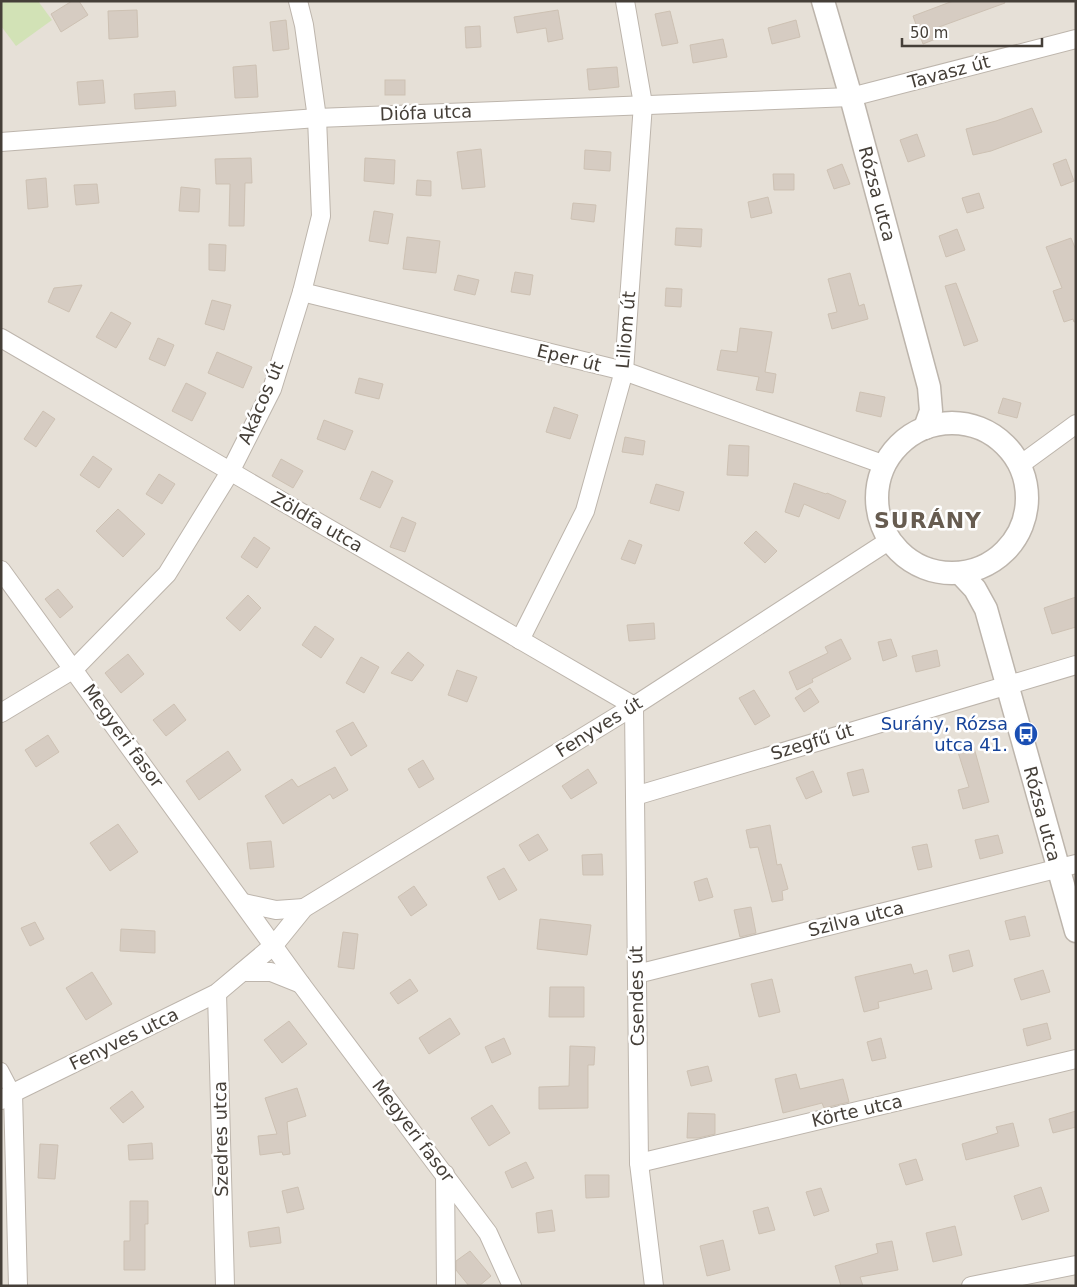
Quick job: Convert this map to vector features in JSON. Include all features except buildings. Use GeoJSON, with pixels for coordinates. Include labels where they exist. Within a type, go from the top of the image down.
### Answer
{"type":"FeatureCollection","features":[{"type":"Feature","properties":{"kind":"street","name":"Akácos út"},"geometry":{"type":"LineString","coordinates":[[1,713],[74,669],[167,574],[230,472],[272,389],[302,292],[321,216],[317,118],[304,24],[298,1]]}},
{"type":"Feature","properties":{"kind":"street","name":"Liliom út"},"geometry":{"type":"LineString","coordinates":[[520,640],[585,511],[624,371],[643,104],[625,1]]}},
{"type":"Feature","properties":{"kind":"street","name":"Rózsa utca"},"geometry":{"type":"LineString","coordinates":[[823,1],[852,97],[929,387]]}},
{"type":"Feature","properties":{"kind":"street","name":"Tavasz út"},"geometry":{"type":"LineString","coordinates":[[852,97],[1076,39]]}},
{"type":"Feature","properties":{"kind":"street","name":"Diófa utca"},"geometry":{"type":"LineString","coordinates":[[1,142],[317,118],[852,97]]}},
{"type":"Feature","properties":{"kind":"street","name":"Eper út"},"geometry":{"type":"LineString","coordinates":[[302,292],[624,371],[885,465]]}},
{"type":"Feature","properties":{"kind":"street","name":"Zöldfa utca"},"geometry":{"type":"LineString","coordinates":[[1,338],[634,706]]}},
{"type":"Feature","properties":{"kind":"street"},"geometry":{"type":"LineString","coordinates":[[929,387],[945,408],[964,424]]}},
{"type":"Feature","properties":{"kind":"street"},"geometry":{"type":"LineString","coordinates":[[925,428],[931,411],[929,387]]}},
{"type":"Feature","properties":{"kind":"street"},"geometry":{"type":"LineString","coordinates":[[950,423],[978,427],[990,433],[1005,445],[1020,465],[1026,485],[1026,514],[1015,539],[1006,550],[980,568],[960,573],[932,571],[908,559],[890,540],[880,519],[877,495],[879,479],[885,465],[892,452],[902,442],[925,428],[950,423]]}},
{"type":"Feature","properties":{"kind":"street"},"geometry":{"type":"LineString","coordinates":[[1020,465],[1076,424]]}},
{"type":"Feature","properties":{"kind":"street","name":"Fenyves út"},"geometry":{"type":"LineString","coordinates":[[304,908],[634,706],[890,540]]}},
{"type":"Feature","properties":{"kind":"street"},"geometry":{"type":"LineString","coordinates":[[986,609],[988,579],[994,560]]}},
{"type":"Feature","properties":{"kind":"street","name":"Megyeri fasor"},"geometry":{"type":"LineString","coordinates":[[1,570],[302,984],[488,1233],[512,1286]]}},
{"type":"Feature","properties":{"kind":"street"},"geometry":{"type":"LineString","coordinates":[[960,573],[975,589],[986,609]]}},
{"type":"Feature","properties":{"kind":"street","name":"Rózsa utca"},"geometry":{"type":"LineString","coordinates":[[986,609],[1006,684],[1067,867],[1076,931]]}},
{"type":"Feature","properties":{"kind":"street","name":"Szegfű út"},"geometry":{"type":"LineString","coordinates":[[635,796],[1076,664]]}},
{"type":"Feature","properties":{"kind":"street","name":"Csendes út"},"geometry":{"type":"LineString","coordinates":[[634,706],[639,1163],[654,1286]]}},
{"type":"Feature","properties":{"kind":"street","name":"Szilva utca"},"geometry":{"type":"LineString","coordinates":[[637,974],[1067,867]]}},
{"type":"Feature","properties":{"kind":"street"},"geometry":{"type":"LineString","coordinates":[[244,903],[276,910],[304,908]]}},
{"type":"Feature","properties":{"kind":"street","name":"Fenyves utca"},"geometry":{"type":"LineString","coordinates":[[7,1097],[217,993],[274,944],[304,908]]}},
{"type":"Feature","properties":{"kind":"street"},"geometry":{"type":"LineString","coordinates":[[242,972],[271,972],[302,984]]}},
{"type":"Feature","properties":{"kind":"street","name":"Szedres utca"},"geometry":{"type":"LineString","coordinates":[[217,993],[225,1286]]}},
{"type":"Feature","properties":{"kind":"street","name":"Körte utca"},"geometry":{"type":"LineString","coordinates":[[639,1163],[1076,1059]]}},
{"type":"Feature","properties":{"kind":"street"},"geometry":{"type":"LineString","coordinates":[[1,1070],[7,1097],[18,1286]]}},
{"type":"Feature","properties":{"kind":"street"},"geometry":{"type":"LineString","coordinates":[[445,1174],[446,1286]]}},
{"type":"Feature","properties":{"kind":"street"},"geometry":{"type":"LineString","coordinates":[[971,1286],[1076,1265]]}},
{"type":"Feature","properties":{"kind":"shaded area"},"geometry":{"type":"Polygon","coordinates":[[[1,1],[1076,1],[1076,1286],[1,1286],[1,1]]]}},
{"type":"Feature","properties":{"kind":"green space"},"geometry":{"type":"Polygon","coordinates":[[[1,1],[38,1],[52,20],[16,46],[1,26],[1,1]]]}},
{"type":"Feature","properties":{"kind":"place","name":"Surány, Rózsa utca 41."},"geometry":{"type":"Point","coordinates":[1026,734]}},
{"type":"Feature","properties":{"kind":"district","name":"SURÁNY"},"geometry":{"type":"Point","coordinates":[928,520]}}]}
